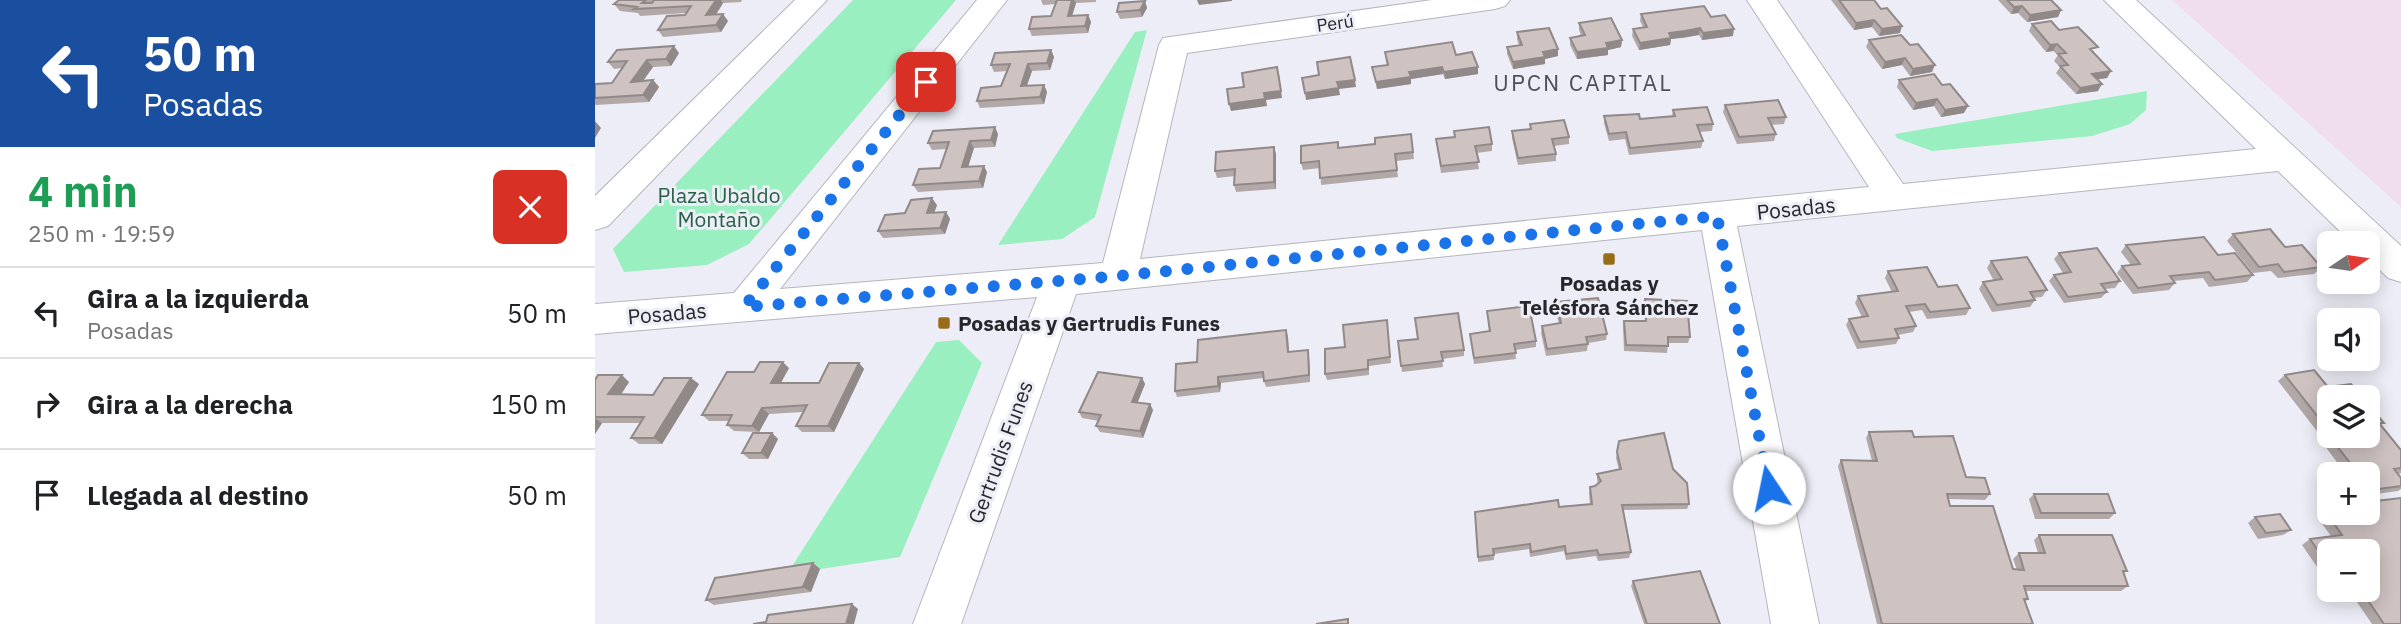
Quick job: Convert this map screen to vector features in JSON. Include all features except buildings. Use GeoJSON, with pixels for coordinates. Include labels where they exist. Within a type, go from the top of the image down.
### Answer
{"type":"FeatureCollection","features":[{"type":"Feature","properties":{"kind":"street"},"geometry":{"type":"LineString","coordinates":[[595,217],[812,0]]}},
{"type":"Feature","properties":{"kind":"street"},"geometry":{"type":"LineString","coordinates":[[744,307],[992,0]]}},
{"type":"Feature","properties":{"kind":"street","name":"Perú"},"geometry":{"type":"LineString","coordinates":[[1118,276],[1174,46],[1496,0]]}},
{"type":"Feature","properties":{"kind":"street"},"geometry":{"type":"LineString","coordinates":[[1762,0],[1894,198]]}},
{"type":"Feature","properties":{"kind":"street"},"geometry":{"type":"LineString","coordinates":[[2119,0],[2401,268]]}},
{"type":"Feature","properties":{"kind":"street","name":"Posadas"},"geometry":{"type":"LineString","coordinates":[[595,319],[1118,276],[2286,158]]}},
{"type":"Feature","properties":{"kind":"street"},"geometry":{"type":"LineString","coordinates":[[1717,216],[1795,624]]}},
{"type":"Feature","properties":{"kind":"street","name":"Gertrudis Funes"},"geometry":{"type":"LineString","coordinates":[[937,624],[1062,280]]}},
{"type":"Feature","properties":{"kind":"shaded area"},"geometry":{"type":"Polygon","coordinates":[[[2172,0],[2401,0],[2401,207],[2172,0]]]}},
{"type":"Feature","properties":{"kind":"green space","name":"Plaza Ubaldo Montaño"},"geometry":{"type":"Polygon","coordinates":[[[853,0],[956,0],[749,244],[707,265],[624,272],[613,249],[853,0]]]}},
{"type":"Feature","properties":{"kind":"green space"},"geometry":{"type":"Polygon","coordinates":[[[1147,30],[1095,217],[1062,239],[998,245],[1135,32],[1147,30]]]}},
{"type":"Feature","properties":{"kind":"green space"},"geometry":{"type":"Polygon","coordinates":[[[2147,91],[2146,110],[2130,124],[2092,136],[1932,151],[1897,138],[1895,134],[2147,91]]]}},
{"type":"Feature","properties":{"kind":"green space"},"geometry":{"type":"Polygon","coordinates":[[[959,340],[982,363],[900,557],[787,574],[936,342],[959,340]]]}},
{"type":"Feature","properties":{"kind":"place","name":"Posadas y Telésfora Sánchez"},"geometry":{"type":"Point","coordinates":[1609,259]}},
{"type":"Feature","properties":{"kind":"place","name":"Posadas y Gertrudis Funes"},"geometry":{"type":"Point","coordinates":[944,323]}},
{"type":"Feature","properties":{"kind":"district","name":"UPCN CAPITAL"},"geometry":{"type":"Point","coordinates":[1583,82]}},
{"type":"Feature","properties":{"kind":"route"},"geometry":{"type":"LineString","coordinates":[[926,82],[744,307],[1118,276],[1717,216],[1769,488]]}}]}
